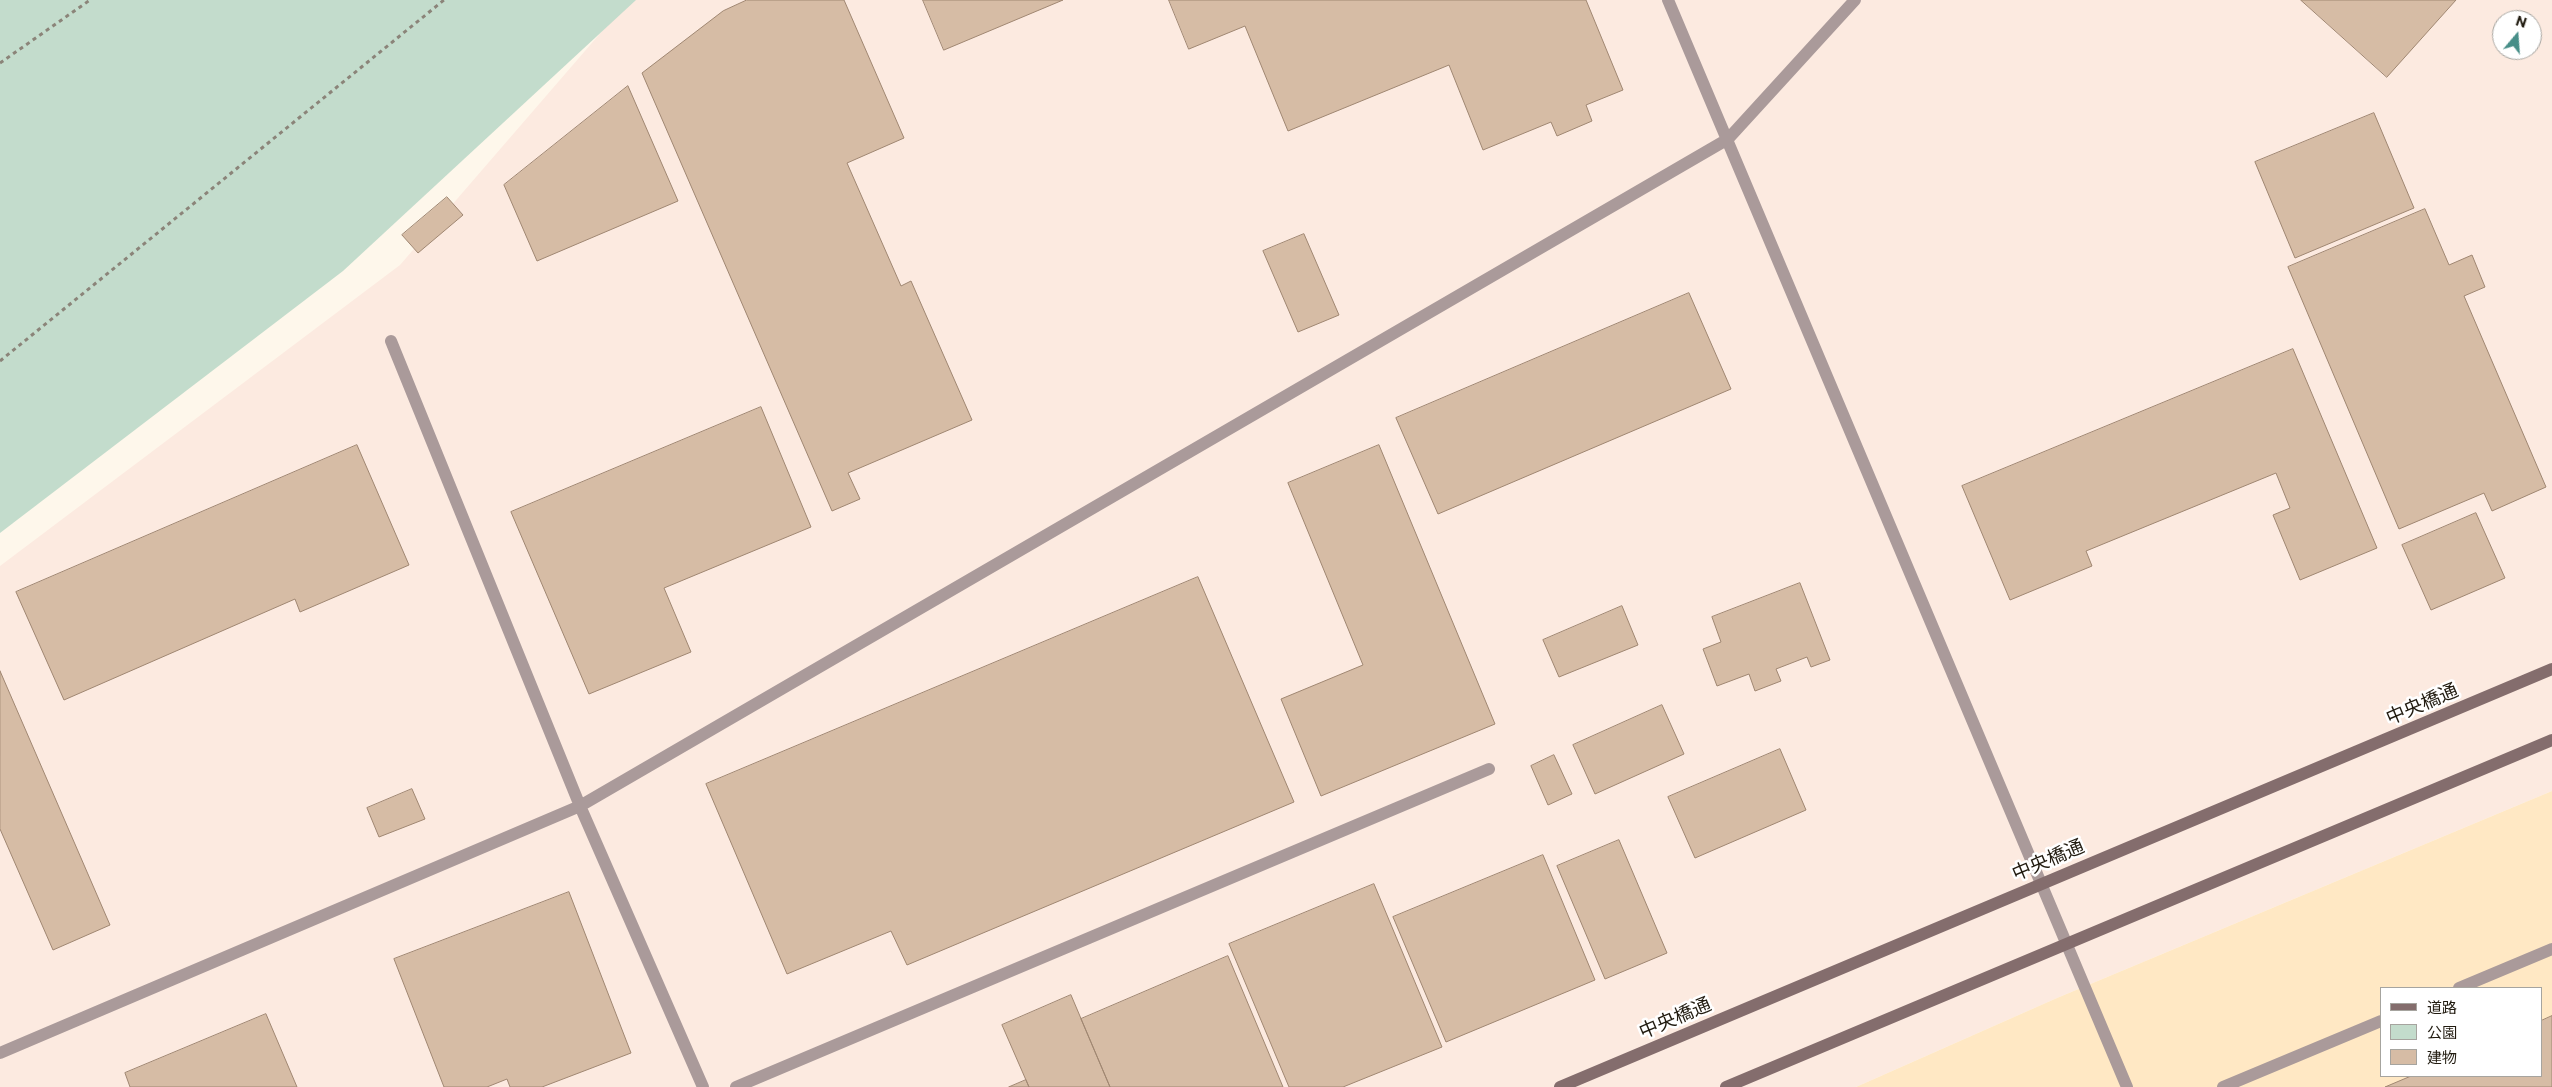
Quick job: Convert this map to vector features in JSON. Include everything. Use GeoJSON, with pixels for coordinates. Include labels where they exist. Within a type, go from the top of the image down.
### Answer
{"type":"FeatureCollection","features":[{"type":"Feature","properties":{"kind":"main road","name":"中央橋通"},"geometry":{"type":"LineString","coordinates":[[1560,1087],[2552,669]]}},
{"type":"Feature","properties":{"kind":"main road"},"geometry":{"type":"LineString","coordinates":[[1726,1087],[2552,740]]}},
{"type":"Feature","properties":{"kind":"street"},"geometry":{"type":"LineString","coordinates":[[1668,0],[2127,1087]]}},
{"type":"Feature","properties":{"kind":"street"},"geometry":{"type":"LineString","coordinates":[[0,1052],[580,806],[1728,139],[1855,0]]}},
{"type":"Feature","properties":{"kind":"street"},"geometry":{"type":"LineString","coordinates":[[391,340],[580,806],[703,1087]]}},
{"type":"Feature","properties":{"kind":"street"},"geometry":{"type":"LineString","coordinates":[[736,1087],[1489,769]]}},
{"type":"Feature","properties":{"kind":"street"},"geometry":{"type":"LineString","coordinates":[[2461,987],[2552,949]]}},
{"type":"Feature","properties":{"kind":"street"},"geometry":{"type":"LineString","coordinates":[[2223,1087],[2380,1021]]}},
{"type":"Feature","properties":{"kind":"path"},"geometry":{"type":"LineString","coordinates":[[0,63],[90,0]]}},
{"type":"Feature","properties":{"kind":"path"},"geometry":{"type":"LineString","coordinates":[[0,361],[444,0]]}},
{"type":"Feature","properties":{"kind":"shaded area"},"geometry":{"type":"Polygon","coordinates":[[[629,0],[2552,0],[2552,791],[2057,998],[1856,1087],[0,1087],[0,566],[400,265],[629,0]]]}},
{"type":"Feature","properties":{"kind":"shaded area"},"geometry":{"type":"Polygon","coordinates":[[[2552,791],[2552,1087],[1856,1087],[2057,998],[2552,791]]]}},
{"type":"Feature","properties":{"kind":"green space"},"geometry":{"type":"Polygon","coordinates":[[[0,0],[636,0],[343,271],[0,533],[0,0]]]}},
{"type":"Feature","properties":{"kind":"building"},"geometry":{"type":"Polygon","coordinates":[[[747,0],[844,0],[904,138],[847,163],[901,286],[911,281],[972,420],[848,473],[860,499],[832,511],[642,73],[723,11],[747,0]]]}},
{"type":"Feature","properties":{"kind":"building"},"geometry":{"type":"Polygon","coordinates":[[[923,0],[1063,0],[944,50],[923,0]]]}},
{"type":"Feature","properties":{"kind":"building"},"geometry":{"type":"Polygon","coordinates":[[[1169,0],[1586,0],[1623,90],[1586,105],[1592,121],[1557,136],[1551,122],[1483,150],[1449,65],[1288,131],[1245,26],[1189,49],[1169,0]]]}},
{"type":"Feature","properties":{"kind":"building"},"geometry":{"type":"Polygon","coordinates":[[[2301,0],[2456,0],[2387,77],[2301,0]]]}},
{"type":"Feature","properties":{"kind":"building"},"geometry":{"type":"Polygon","coordinates":[[[628,86],[678,201],[537,261],[504,185],[628,86]]]}},
{"type":"Feature","properties":{"kind":"building"},"geometry":{"type":"Polygon","coordinates":[[[2374,113],[2414,208],[2295,258],[2255,162],[2374,113]]]}},
{"type":"Feature","properties":{"kind":"building"},"geometry":{"type":"Polygon","coordinates":[[[447,197],[463,215],[418,253],[402,235],[447,197]]]}},
{"type":"Feature","properties":{"kind":"building"},"geometry":{"type":"Polygon","coordinates":[[[2425,209],[2449,265],[2472,255],[2485,287],[2464,296],[2546,487],[2492,511],[2484,493],[2399,529],[2288,267],[2425,209]]]}},
{"type":"Feature","properties":{"kind":"building"},"geometry":{"type":"Polygon","coordinates":[[[1304,234],[1339,315],[1298,332],[1263,251],[1304,234]]]}},
{"type":"Feature","properties":{"kind":"building"},"geometry":{"type":"Polygon","coordinates":[[[1689,293],[1731,389],[1438,514],[1396,418],[1689,293]]]}},
{"type":"Feature","properties":{"kind":"building"},"geometry":{"type":"Polygon","coordinates":[[[2293,349],[2377,548],[2300,580],[2273,515],[2290,508],[2276,473],[2086,551],[2092,566],[2010,600],[1962,486],[2293,349]]]}},
{"type":"Feature","properties":{"kind":"building"},"geometry":{"type":"Polygon","coordinates":[[[761,407],[811,527],[664,588],[691,652],[589,694],[511,512],[761,407]]]}},
{"type":"Feature","properties":{"kind":"building"},"geometry":{"type":"Polygon","coordinates":[[[357,445],[409,565],[300,612],[295,599],[64,700],[16,592],[357,445]]]}},
{"type":"Feature","properties":{"kind":"building"},"geometry":{"type":"Polygon","coordinates":[[[1379,445],[1495,724],[1321,796],[1281,699],[1363,665],[1288,483],[1379,445]]]}},
{"type":"Feature","properties":{"kind":"building"},"geometry":{"type":"Polygon","coordinates":[[[2476,513],[2505,578],[2431,610],[2402,545],[2476,513]]]}},
{"type":"Feature","properties":{"kind":"building"},"geometry":{"type":"Polygon","coordinates":[[[1198,577],[1294,802],[907,965],[891,931],[787,974],[706,784],[1198,577]]]}},
{"type":"Feature","properties":{"kind":"building"},"geometry":{"type":"Polygon","coordinates":[[[1800,583],[1830,660],[1811,667],[1807,657],[1776,669],[1781,681],[1755,691],[1749,674],[1717,686],[1703,649],[1721,642],[1712,617],[1800,583]]]}},
{"type":"Feature","properties":{"kind":"building"},"geometry":{"type":"Polygon","coordinates":[[[1622,606],[1638,645],[1559,677],[1543,640],[1622,606]]]}},
{"type":"Feature","properties":{"kind":"building"},"geometry":{"type":"Polygon","coordinates":[[[0,671],[110,925],[53,950],[0,829],[0,671]]]}},
{"type":"Feature","properties":{"kind":"building"},"geometry":{"type":"Polygon","coordinates":[[[1662,705],[1684,754],[1595,794],[1573,745],[1662,705]]]}},
{"type":"Feature","properties":{"kind":"building"},"geometry":{"type":"Polygon","coordinates":[[[1780,749],[1806,810],[1695,858],[1668,797],[1780,749]]]}},
{"type":"Feature","properties":{"kind":"building"},"geometry":{"type":"Polygon","coordinates":[[[1554,755],[1572,794],[1548,805],[1531,766],[1554,755]]]}},
{"type":"Feature","properties":{"kind":"building"},"geometry":{"type":"Polygon","coordinates":[[[412,789],[425,819],[379,837],[367,808],[412,789]]]}},
{"type":"Feature","properties":{"kind":"building"},"geometry":{"type":"Polygon","coordinates":[[[1619,840],[1667,953],[1605,979],[1557,866],[1619,840]]]}},
{"type":"Feature","properties":{"kind":"building"},"geometry":{"type":"Polygon","coordinates":[[[1543,855],[1595,980],[1446,1042],[1393,917],[1543,855]]]}},
{"type":"Feature","properties":{"kind":"building"},"geometry":{"type":"Polygon","coordinates":[[[1374,884],[1442,1047],[1343,1087],[1289,1087],[1229,944],[1374,884]]]}},
{"type":"Feature","properties":{"kind":"building"},"geometry":{"type":"Polygon","coordinates":[[[569,892],[631,1053],[542,1087],[510,1087],[507,1079],[487,1087],[444,1087],[394,959],[569,892]]]}},
{"type":"Feature","properties":{"kind":"building"},"geometry":{"type":"Polygon","coordinates":[[[1228,956],[1283,1087],[1110,1087],[1081,1019],[1228,956]]]}},
{"type":"Feature","properties":{"kind":"building"},"geometry":{"type":"Polygon","coordinates":[[[1071,995],[1110,1087],[1029,1087],[1002,1025],[1071,995]]]}},
{"type":"Feature","properties":{"kind":"building"},"geometry":{"type":"Polygon","coordinates":[[[266,1014],[297,1087],[130,1087],[125,1073],[266,1014]]]}},
{"type":"Feature","properties":{"kind":"building"},"geometry":{"type":"Polygon","coordinates":[[[2552,1016],[2552,1087],[2385,1087],[2409,1077],[2542,1077],[2542,1021],[2552,1016]]]}},
{"type":"Feature","properties":{"kind":"building"},"geometry":{"type":"Polygon","coordinates":[[[1026,1080],[1029,1087],[1009,1087],[1026,1080]]]}}]}
